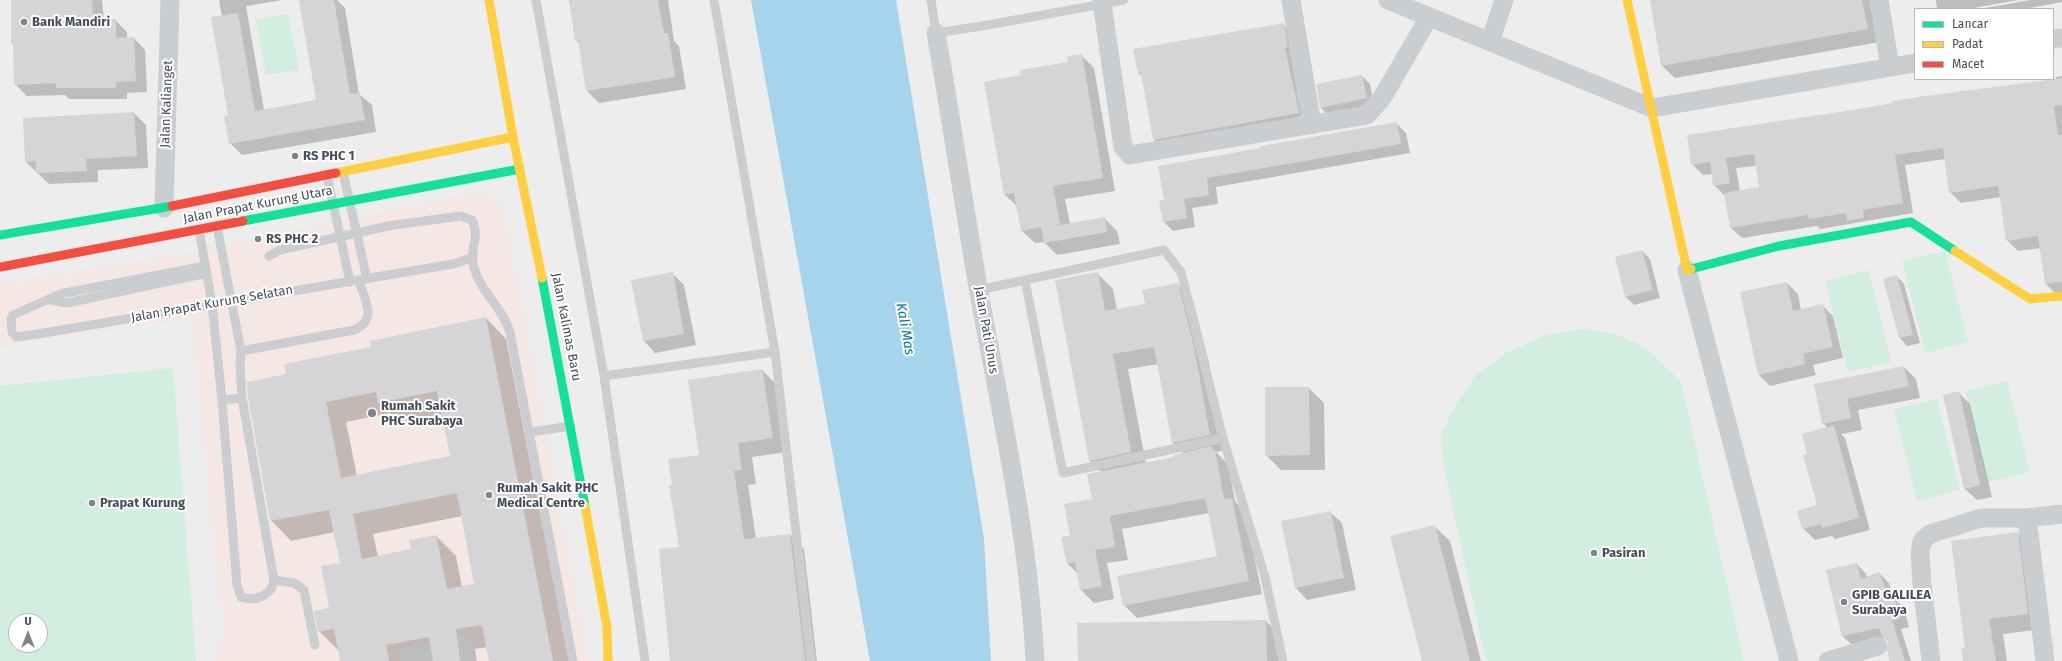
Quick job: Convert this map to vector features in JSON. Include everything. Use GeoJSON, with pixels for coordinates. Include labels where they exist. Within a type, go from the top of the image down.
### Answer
{"type":"FeatureCollection","features":[{"type":"Feature","properties":{"kind":"street","name":"Jalan Kalianget"},"geometry":{"type":"LineString","coordinates":[[164,208],[170,0]]}},
{"type":"Feature","properties":{"kind":"street","name":"Jalan Kalimas Baru"},"geometry":{"type":"LineString","coordinates":[[489,0],[513,137],[571,426],[607,627],[608,661]]}},
{"type":"Feature","properties":{"kind":"street"},"geometry":{"type":"LineString","coordinates":[[1291,0],[1312,124]]}},
{"type":"Feature","properties":{"kind":"street"},"geometry":{"type":"LineString","coordinates":[[1388,0],[1652,108],[1914,63]]}},
{"type":"Feature","properties":{"kind":"street"},"geometry":{"type":"LineString","coordinates":[[1490,42],[1504,0]]}},
{"type":"Feature","properties":{"kind":"street"},"geometry":{"type":"LineString","coordinates":[[1627,0],[1687,270],[1789,661]]}},
{"type":"Feature","properties":{"kind":"street"},"geometry":{"type":"LineString","coordinates":[[1879,0],[1890,67]]}},
{"type":"Feature","properties":{"kind":"street"},"geometry":{"type":"LineString","coordinates":[[1102,4],[1123,147],[1130,155],[1367,115],[1382,98],[1429,17]]}},
{"type":"Feature","properties":{"kind":"street","name":"Jalan Pati Unus"},"geometry":{"type":"LineString","coordinates":[[936,32],[979,290],[1009,453],[1032,602],[1035,661]]}},
{"type":"Feature","properties":{"kind":"street","name":"Jalan Prapat Kurung Utara"},"geometry":{"type":"LineString","coordinates":[[0,235],[251,194],[328,175],[513,137]]}},
{"type":"Feature","properties":{"kind":"street","name":"Jalan Prapat Kurung Utara"},"geometry":{"type":"LineString","coordinates":[[0,266],[217,226],[254,216],[334,204],[520,169]]}},
{"type":"Feature","properties":{"kind":"street"},"geometry":{"type":"LineString","coordinates":[[1687,270],[1779,246],[1911,222],[2030,299],[2062,296]]}},
{"type":"Feature","properties":{"kind":"street"},"geometry":{"type":"LineString","coordinates":[[1931,661],[1922,583],[1920,554],[1922,541],[1930,534],[1981,518],[2027,518],[2062,514]]}},
{"type":"Feature","properties":{"kind":"street"},"geometry":{"type":"LineString","coordinates":[[2027,518],[2045,661]]}},
{"type":"Feature","properties":{"kind":"street"},"geometry":{"type":"LineString","coordinates":[[1828,661],[1878,646]]}},
{"type":"Feature","properties":{"kind":"lane"},"geometry":{"type":"LineString","coordinates":[[536,0],[604,376],[645,661]]}},
{"type":"Feature","properties":{"kind":"lane"},"geometry":{"type":"LineString","coordinates":[[714,0],[775,352],[810,661]]}},
{"type":"Feature","properties":{"kind":"lane","name":"Jalan Pati Unus"},"geometry":{"type":"LineString","coordinates":[[931,0],[936,32]]}},
{"type":"Feature","properties":{"kind":"lane"},"geometry":{"type":"LineString","coordinates":[[936,32],[988,25],[1124,0]]}},
{"type":"Feature","properties":{"kind":"lane"},"geometry":{"type":"LineString","coordinates":[[241,351],[354,330],[363,327],[367,321],[368,315],[357,234],[343,172]]}},
{"type":"Feature","properties":{"kind":"lane"},"geometry":{"type":"LineString","coordinates":[[328,175],[350,282]]}},
{"type":"Feature","properties":{"kind":"lane"},"geometry":{"type":"LineString","coordinates":[[269,256],[280,250],[388,226],[460,216],[472,220],[476,229],[471,258],[480,284],[503,313],[508,324],[531,432],[573,661]]}},
{"type":"Feature","properties":{"kind":"lane"},"geometry":{"type":"LineString","coordinates":[[199,229],[212,304],[222,400],[235,570],[241,597],[255,599],[268,594],[273,588],[274,580],[242,398],[240,366],[241,351],[230,301],[217,226]]}},
{"type":"Feature","properties":{"kind":"lane"},"geometry":{"type":"LineString","coordinates":[[979,290],[1164,250],[1181,272],[1223,438],[1265,577],[1283,661]]}},
{"type":"Feature","properties":{"kind":"lane","name":"Jalan Prapat Kurung Selatan"},"geometry":{"type":"LineString","coordinates":[[206,270],[67,303],[50,300],[13,315],[11,325],[14,336],[38,334],[363,280],[453,264],[471,258]]}},
{"type":"Feature","properties":{"kind":"lane"},"geometry":{"type":"LineString","coordinates":[[1024,280],[1063,473],[1223,438]]}},
{"type":"Feature","properties":{"kind":"lane"},"geometry":{"type":"LineString","coordinates":[[604,376],[775,352]]}},
{"type":"Feature","properties":{"kind":"lane"},"geometry":{"type":"LineString","coordinates":[[222,400],[242,398]]}},
{"type":"Feature","properties":{"kind":"lane"},"geometry":{"type":"LineString","coordinates":[[531,432],[571,426]]}},
{"type":"Feature","properties":{"kind":"lane"},"geometry":{"type":"LineString","coordinates":[[274,580],[294,584],[304,590],[315,645]]}},
{"type":"Feature","properties":{"kind":"shaded area","name":"Rumah Sakit PHC Surabaya"},"geometry":{"type":"Polygon","coordinates":[[[484,195],[495,199],[501,204],[524,313],[588,661],[477,661],[473,634],[400,648],[401,661],[214,661],[224,634],[207,479],[193,317],[0,346],[0,284],[188,254],[458,197],[484,195]]]}},
{"type":"Feature","properties":{"kind":"green space"},"geometry":{"type":"Polygon","coordinates":[[[288,14],[299,70],[266,75],[256,20],[288,14]]]}},
{"type":"Feature","properties":{"kind":"green space"},"geometry":{"type":"Polygon","coordinates":[[[1945,251],[1968,342],[1925,353],[1902,261],[1945,251]]]}},
{"type":"Feature","properties":{"kind":"green space"},"geometry":{"type":"Polygon","coordinates":[[[1868,270],[1891,362],[1848,372],[1825,281],[1868,270]]]}},
{"type":"Feature","properties":{"kind":"green space","name":"Pasiran"},"geometry":{"type":"Polygon","coordinates":[[[1583,329],[1612,333],[1644,346],[1681,381],[1744,661],[1486,661],[1443,464],[1441,434],[1457,403],[1475,376],[1506,353],[1546,335],[1583,329]]]}},
{"type":"Feature","properties":{"kind":"green space","name":"Prapat Kurung"},"geometry":{"type":"Polygon","coordinates":[[[173,368],[196,661],[0,661],[0,386],[173,368]]]}},
{"type":"Feature","properties":{"kind":"green space"},"geometry":{"type":"Polygon","coordinates":[[[2007,381],[2030,472],[1987,483],[1965,391],[2007,381]]]}},
{"type":"Feature","properties":{"kind":"green space"},"geometry":{"type":"Polygon","coordinates":[[[1937,399],[1960,490],[1917,501],[1894,409],[1937,399]]]}},
{"type":"Feature","properties":{"kind":"water","name":"Kali Mas"},"geometry":{"type":"Polygon","coordinates":[[[751,0],[896,0],[984,539],[991,661],[870,661],[751,0]]]}},
{"type":"Feature","properties":{"kind":"building"},"geometry":{"type":"Polygon","coordinates":[[[11,0],[92,0],[93,19],[116,19],[116,38],[134,37],[136,81],[116,82],[116,88],[56,88],[56,83],[14,85],[13,44],[11,44],[11,0]]]}},
{"type":"Feature","properties":{"kind":"building"},"geometry":{"type":"Polygon","coordinates":[[[334,0],[350,94],[360,93],[365,120],[229,144],[224,116],[228,115],[211,17],[238,13],[255,111],[316,100],[299,1],[334,0]]]}},
{"type":"Feature","properties":{"kind":"building"},"geometry":{"type":"Polygon","coordinates":[[[569,0],[658,0],[664,33],[668,33],[675,77],[586,91],[578,40],[575,41],[569,0]]]}},
{"type":"Feature","properties":{"kind":"building"},"geometry":{"type":"Polygon","coordinates":[[[1650,0],[1862,0],[1868,29],[1661,66],[1650,0]]]}},
{"type":"Feature","properties":{"kind":"building"},"geometry":{"type":"Polygon","coordinates":[[[1284,23],[1288,47],[1285,48],[1299,113],[1153,140],[1141,73],[1138,73],[1133,49],[1284,23]]]}},
{"type":"Feature","properties":{"kind":"building"},"geometry":{"type":"Polygon","coordinates":[[[1082,54],[1103,178],[1053,186],[1060,225],[1105,217],[1107,232],[1044,243],[1041,227],[1021,231],[1014,193],[1004,195],[984,82],[1021,75],[1020,70],[1068,62],[1067,56],[1082,54]]]}},
{"type":"Feature","properties":{"kind":"building"},"geometry":{"type":"Polygon","coordinates":[[[1362,75],[1367,98],[1320,108],[1316,84],[1362,75]]]}},
{"type":"Feature","properties":{"kind":"building"},"geometry":{"type":"Polygon","coordinates":[[[2062,78],[2062,105],[2054,106],[2058,135],[2062,135],[2062,282],[2045,284],[2038,236],[2006,241],[1998,186],[1949,193],[1943,148],[1895,155],[1903,203],[1863,210],[1864,218],[1847,221],[1846,213],[1809,219],[1808,215],[1730,228],[1724,193],[1759,187],[1754,154],[1726,158],[1730,183],[1713,186],[1710,162],[1691,165],[1687,135],[1852,110],[1918,97],[2062,78]]]}},
{"type":"Feature","properties":{"kind":"building"},"geometry":{"type":"Polygon","coordinates":[[[134,112],[137,156],[86,159],[87,171],[36,173],[36,161],[25,162],[23,118],[134,112]]]}},
{"type":"Feature","properties":{"kind":"building"},"geometry":{"type":"Polygon","coordinates":[[[1397,122],[1401,144],[1207,178],[1209,195],[1184,199],[1187,218],[1163,222],[1159,201],[1164,200],[1158,166],[1397,122]]]}},
{"type":"Feature","properties":{"kind":"building"},"geometry":{"type":"Polygon","coordinates":[[[1642,250],[1653,290],[1625,297],[1615,257],[1642,250]]]}},
{"type":"Feature","properties":{"kind":"building"},"geometry":{"type":"Polygon","coordinates":[[[673,272],[684,334],[643,341],[631,280],[673,272]]]}},
{"type":"Feature","properties":{"kind":"building"},"geometry":{"type":"Polygon","coordinates":[[[1098,272],[1105,311],[1145,304],[1142,290],[1178,283],[1194,347],[1210,435],[1172,443],[1154,347],[1113,354],[1131,452],[1089,461],[1055,280],[1098,272]]]}},
{"type":"Feature","properties":{"kind":"building"},"geometry":{"type":"Polygon","coordinates":[[[1897,275],[1913,335],[1899,338],[1883,279],[1897,275]]]}},
{"type":"Feature","properties":{"kind":"building"},"geometry":{"type":"Polygon","coordinates":[[[1787,282],[1793,311],[1823,304],[1833,347],[1803,354],[1805,364],[1758,375],[1740,292],[1787,282]]]}},
{"type":"Feature","properties":{"kind":"building"},"geometry":{"type":"Polygon","coordinates":[[[486,317],[553,661],[489,661],[482,625],[456,629],[460,661],[433,661],[429,637],[386,645],[389,661],[340,661],[334,629],[318,632],[314,611],[329,608],[321,566],[340,563],[329,510],[270,521],[248,397],[247,382],[286,374],[284,364],[371,347],[370,341],[486,317]],[[437,391],[378,403],[376,392],[326,402],[341,478],[450,456],[437,391]],[[457,493],[353,514],[362,559],[411,549],[409,540],[436,535],[447,589],[474,584],[457,493]]]}},
{"type":"Feature","properties":{"kind":"building"},"geometry":{"type":"Polygon","coordinates":[[[1904,366],[1909,386],[1847,399],[1851,418],[1822,424],[1814,384],[1904,366]]]}},
{"type":"Feature","properties":{"kind":"building"},"geometry":{"type":"Polygon","coordinates":[[[762,369],[773,438],[738,443],[742,470],[734,471],[744,539],[790,534],[805,661],[670,661],[659,549],[679,547],[669,485],[672,485],[668,459],[699,455],[688,380],[762,369]]]}},
{"type":"Feature","properties":{"kind":"building"},"geometry":{"type":"Polygon","coordinates":[[[1265,387],[1309,387],[1310,455],[1265,456],[1265,387]]]}},
{"type":"Feature","properties":{"kind":"building"},"geometry":{"type":"Polygon","coordinates":[[[1959,391],[1980,485],[1964,489],[1943,395],[1959,391]]]}},
{"type":"Feature","properties":{"kind":"building"},"geometry":{"type":"Polygon","coordinates":[[[1834,425],[1859,518],[1822,528],[1821,524],[1802,529],[1797,511],[1817,505],[1803,455],[1807,454],[1802,434],[1834,425]]]}},
{"type":"Feature","properties":{"kind":"building"},"geometry":{"type":"Polygon","coordinates":[[[1212,446],[1213,450],[1215,450],[1224,499],[1232,498],[1249,581],[1123,606],[1117,576],[1217,556],[1205,498],[1110,516],[1115,547],[1095,550],[1102,586],[1080,590],[1075,562],[1067,564],[1061,537],[1070,536],[1064,504],[1092,499],[1087,474],[1174,457],[1174,455],[1212,446]]]}},
{"type":"Feature","properties":{"kind":"building"},"geometry":{"type":"Polygon","coordinates":[[[1331,511],[1344,578],[1295,588],[1281,521],[1331,511]]]}},
{"type":"Feature","properties":{"kind":"building"},"geometry":{"type":"Polygon","coordinates":[[[1435,525],[1470,661],[1422,661],[1390,536],[1435,525]]]}},
{"type":"Feature","properties":{"kind":"building"},"geometry":{"type":"Polygon","coordinates":[[[2018,532],[2028,614],[1989,619],[1996,661],[1963,661],[1961,648],[1965,648],[1951,541],[2018,532]]]}},
{"type":"Feature","properties":{"kind":"building"},"geometry":{"type":"Polygon","coordinates":[[[1857,563],[1861,579],[1879,572],[1889,599],[1894,597],[1900,618],[1892,620],[1905,661],[1890,661],[1887,651],[1888,642],[1882,636],[1879,628],[1842,636],[1826,570],[1857,563]]]}},
{"type":"Feature","properties":{"kind":"building"},"geometry":{"type":"Polygon","coordinates":[[[1266,620],[1267,661],[1078,661],[1077,623],[1266,620]]]}},
{"type":"Feature","properties":{"kind":"traffic: fast"},"geometry":{"type":"LineString","coordinates":[[243,221],[520,169]]}},
{"type":"Feature","properties":{"kind":"traffic: fast"},"geometry":{"type":"LineString","coordinates":[[0,235],[172,206]]}},
{"type":"Feature","properties":{"kind":"traffic: fast"},"geometry":{"type":"LineString","coordinates":[[1691,269],[1779,246],[1911,222],[1955,251]]}},
{"type":"Feature","properties":{"kind":"traffic: fast"},"geometry":{"type":"LineString","coordinates":[[542,278],[585,506]]}},
{"type":"Feature","properties":{"kind":"traffic: slow"},"geometry":{"type":"LineString","coordinates":[[489,0],[513,137],[542,278]]}},
{"type":"Feature","properties":{"kind":"traffic: slow"},"geometry":{"type":"LineString","coordinates":[[1627,0],[1687,270],[1691,269]]}},
{"type":"Feature","properties":{"kind":"traffic: slow"},"geometry":{"type":"LineString","coordinates":[[336,173],[513,137]]}},
{"type":"Feature","properties":{"kind":"traffic: slow"},"geometry":{"type":"LineString","coordinates":[[1955,251],[2030,299],[2062,296]]}},
{"type":"Feature","properties":{"kind":"traffic: slow"},"geometry":{"type":"LineString","coordinates":[[585,506],[607,627],[608,661]]}},
{"type":"Feature","properties":{"kind":"traffic: jam"},"geometry":{"type":"LineString","coordinates":[[172,206],[336,173]]}},
{"type":"Feature","properties":{"kind":"traffic: jam"},"geometry":{"type":"LineString","coordinates":[[0,267],[243,221]]}},
{"type":"Feature","properties":{"kind":"place","name":"Bank Mandiri"},"geometry":{"type":"Point","coordinates":[24,22]}},
{"type":"Feature","properties":{"kind":"place","name":"RS PHC 1"},"geometry":{"type":"Point","coordinates":[295,156]}},
{"type":"Feature","properties":{"kind":"place","name":"RS PHC 2"},"geometry":{"type":"Point","coordinates":[258,239]}},
{"type":"Feature","properties":{"kind":"place","name":"Rumah Sakit PHC Surabaya"},"geometry":{"type":"Point","coordinates":[372,413]}},
{"type":"Feature","properties":{"kind":"place","name":"Rumah Sakit PHC Medical Centre"},"geometry":{"type":"Point","coordinates":[489,495]}},
{"type":"Feature","properties":{"kind":"place","name":"Prapat Kurung"},"geometry":{"type":"Point","coordinates":[92,503]}},
{"type":"Feature","properties":{"kind":"place","name":"Pasiran"},"geometry":{"type":"Point","coordinates":[1594,553]}},
{"type":"Feature","properties":{"kind":"place","name":"GPIB GALILEA Surabaya"},"geometry":{"type":"Point","coordinates":[1844,602]}}]}
